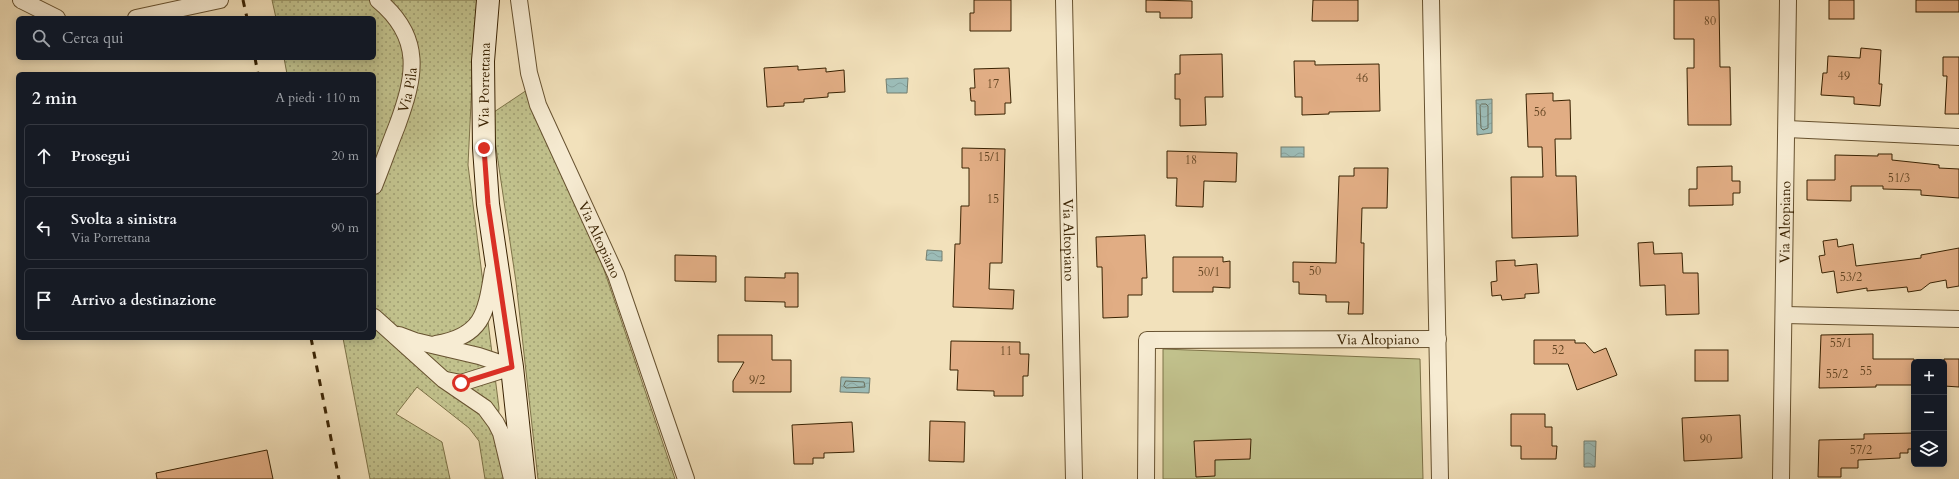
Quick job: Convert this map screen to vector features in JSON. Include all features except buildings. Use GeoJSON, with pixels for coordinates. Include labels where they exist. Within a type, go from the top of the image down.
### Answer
{"type":"FeatureCollection","features":[{"type":"Feature","properties":{"kind":"main road","name":"Via Porrettana"},"geometry":{"type":"LineString","coordinates":[[488,0],[483,61],[484,148],[488,204],[512,367],[524,479]]}},
{"type":"Feature","properties":{"kind":"street"},"geometry":{"type":"LineString","coordinates":[[21,0],[53,16]]}},
{"type":"Feature","properties":{"kind":"street"},"geometry":{"type":"LineString","coordinates":[[145,16],[220,0]]}},
{"type":"Feature","properties":{"kind":"street","name":"Via Pila"},"geometry":{"type":"LineString","coordinates":[[376,181],[407,98],[413,70],[411,48],[404,30],[388,8],[378,0]]}},
{"type":"Feature","properties":{"kind":"street","name":"Via Altopiano"},"geometry":{"type":"LineString","coordinates":[[520,0],[529,73],[538,105],[616,275],[686,479]]}},
{"type":"Feature","properties":{"kind":"street","name":"Via Altopiano"},"geometry":{"type":"LineString","coordinates":[[1064,0],[1074,479]]}},
{"type":"Feature","properties":{"kind":"street","name":"Via Altopiano"},"geometry":{"type":"LineString","coordinates":[[1431,0],[1440,479]]}},
{"type":"Feature","properties":{"kind":"street","name":"Via Altopiano"},"geometry":{"type":"LineString","coordinates":[[1781,479],[1785,315],[1788,0]]}},
{"type":"Feature","properties":{"kind":"street"},"geometry":{"type":"LineString","coordinates":[[1787,129],[1959,137]]}},
{"type":"Feature","properties":{"kind":"street"},"geometry":{"type":"LineString","coordinates":[[434,344],[456,340],[475,327],[484,314],[496,254]]}},
{"type":"Feature","properties":{"kind":"street"},"geometry":{"type":"LineString","coordinates":[[1785,315],[1959,319]]}},
{"type":"Feature","properties":{"kind":"street"},"geometry":{"type":"LineString","coordinates":[[376,319],[444,380],[485,408],[501,433],[512,479]]}},
{"type":"Feature","properties":{"kind":"street"},"geometry":{"type":"LineString","coordinates":[[390,331],[415,341],[434,344],[479,356],[512,367]]}},
{"type":"Feature","properties":{"kind":"street","name":"Via Altopiano"},"geometry":{"type":"LineString","coordinates":[[1146,479],[1147,340],[1438,339]]}},
{"type":"Feature","properties":{"kind":"street"},"geometry":{"type":"LineString","coordinates":[[444,380],[461,383],[512,367]]}},
{"type":"Feature","properties":{"kind":"green space"},"geometry":{"type":"Polygon","coordinates":[[[272,0],[479,0],[474,41],[468,165],[499,408],[497,438],[506,479],[485,479],[479,441],[469,428],[417,387],[396,414],[442,442],[450,479],[370,479],[343,340],[376,340],[376,72],[287,72],[284,60],[376,60],[376,16],[276,16],[272,0]]]}},
{"type":"Feature","properties":{"kind":"green space"},"geometry":{"type":"Polygon","coordinates":[[[527,90],[578,193],[675,479],[538,479],[516,282],[491,114],[527,90]]]}},
{"type":"Feature","properties":{"kind":"green space"},"geometry":{"type":"Polygon","coordinates":[[[1163,349],[1420,359],[1423,479],[1163,479],[1163,349]]]}},
{"type":"Feature","properties":{"kind":"water"},"geometry":{"type":"Polygon","coordinates":[[[908,78],[907,93],[887,93],[886,79],[908,78]]]}},
{"type":"Feature","properties":{"kind":"water"},"geometry":{"type":"Polygon","coordinates":[[[1492,99],[1492,133],[1477,135],[1476,100],[1492,99]]]}},
{"type":"Feature","properties":{"kind":"water"},"geometry":{"type":"Polygon","coordinates":[[[1281,147],[1304,147],[1304,157],[1281,157],[1281,147]]]}},
{"type":"Feature","properties":{"kind":"water"},"geometry":{"type":"Polygon","coordinates":[[[927,250],[942,251],[942,261],[926,260],[927,250]]]}},
{"type":"Feature","properties":{"kind":"water"},"geometry":{"type":"Polygon","coordinates":[[[841,377],[870,378],[869,393],[840,392],[841,377]]]}},
{"type":"Feature","properties":{"kind":"water"},"geometry":{"type":"Polygon","coordinates":[[[1584,441],[1596,441],[1595,467],[1584,467],[1584,441]]]}},
{"type":"Feature","properties":{"kind":"railway"},"geometry":{"type":"LineString","coordinates":[[243,0],[247,16]]}},
{"type":"Feature","properties":{"kind":"railway"},"geometry":{"type":"LineString","coordinates":[[255,60],[258,72]]}},
{"type":"Feature","properties":{"kind":"railway"},"geometry":{"type":"LineString","coordinates":[[311,340],[339,479]]}},
{"type":"Feature","properties":{"kind":"route"},"geometry":{"type":"LineString","coordinates":[[461,383],[512,367],[488,204],[484,148]]}}]}
